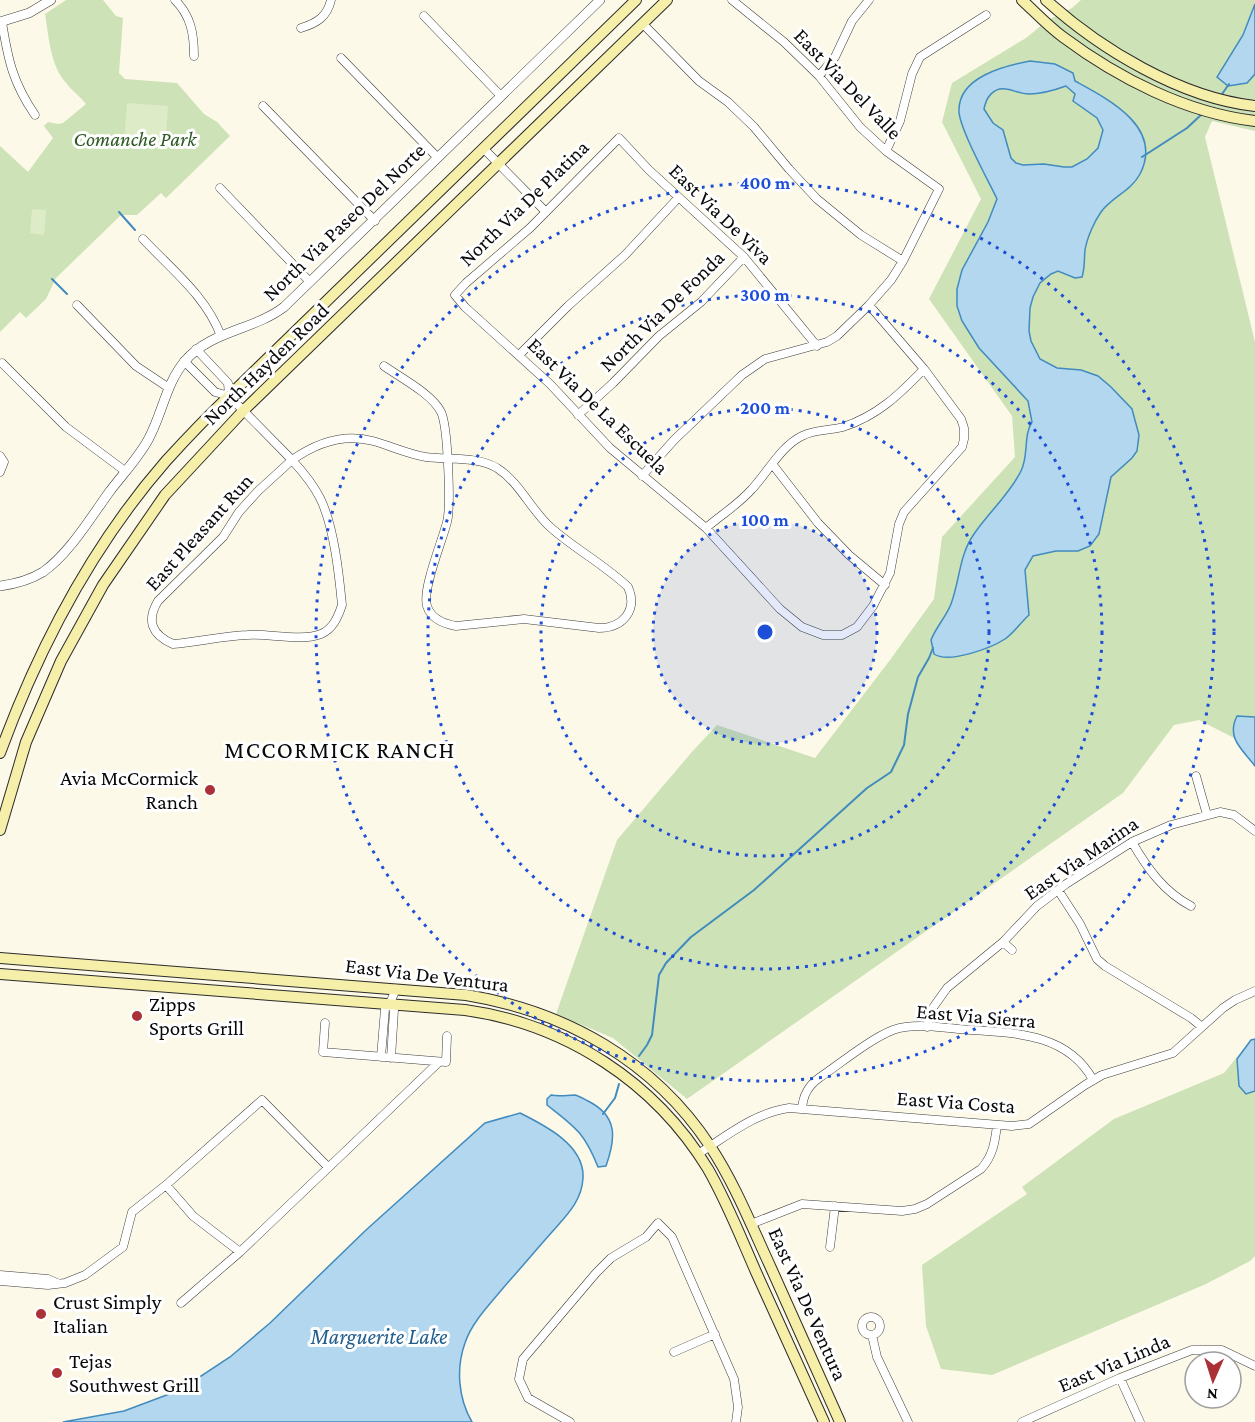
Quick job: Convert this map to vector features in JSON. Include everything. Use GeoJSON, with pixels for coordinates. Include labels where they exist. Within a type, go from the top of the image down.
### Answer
{"type":"FeatureCollection","features":[{"type":"Feature","properties":{"kind":"main road","name":"North Hayden Road"},"geometry":{"type":"LineString","coordinates":[[0,753],[25,687],[71,594],[119,521],[165,462],[229,396],[636,0]]}},
{"type":"Feature","properties":{"kind":"main road","name":"North Hayden Road"},"geometry":{"type":"LineString","coordinates":[[0,830],[26,742],[54,675],[103,585],[165,495],[244,410],[667,0]]}},
{"type":"Feature","properties":{"kind":"main road"},"geometry":{"type":"LineString","coordinates":[[1022,0],[1062,36],[1117,73],[1188,105],[1255,121]]}},
{"type":"Feature","properties":{"kind":"main road"},"geometry":{"type":"LineString","coordinates":[[1046,0],[1072,23],[1138,66],[1195,91],[1255,106]]}},
{"type":"Feature","properties":{"kind":"main road","name":"East Via De Ventura"},"geometry":{"type":"LineString","coordinates":[[0,958],[466,995],[533,1010],[576,1028],[611,1048],[645,1073],[678,1105],[710,1146],[730,1180],[751,1224],[840,1422]]}},
{"type":"Feature","properties":{"kind":"main road","name":"East Via De Ventura"},"geometry":{"type":"LineString","coordinates":[[0,974],[390,1003],[480,1012],[524,1023],[562,1038],[597,1056],[641,1089],[670,1117],[698,1154],[723,1197],[824,1422]]}},
{"type":"Feature","properties":{"kind":"street"},"geometry":{"type":"LineString","coordinates":[[35,115],[18,90],[13,78],[1,22],[29,13],[51,0]]}},
{"type":"Feature","properties":{"kind":"street"},"geometry":{"type":"LineString","coordinates":[[174,0],[181,7],[191,26],[194,37],[194,56]]}},
{"type":"Feature","properties":{"kind":"street"},"geometry":{"type":"LineString","coordinates":[[301,28],[315,24],[322,18],[329,9],[331,0]]}},
{"type":"Feature","properties":{"kind":"street","name":"North Via Paseo Del Norte"},"geometry":{"type":"LineString","coordinates":[[0,586],[29,579],[45,571],[69,546],[148,439],[184,361],[196,349],[275,314],[375,221],[437,157],[600,0]]}},
{"type":"Feature","properties":{"kind":"street","name":"East Via Del Valle"},"geometry":{"type":"LineString","coordinates":[[732,0],[783,42],[819,76],[860,127],[886,151],[939,189],[903,261]]}},
{"type":"Feature","properties":{"kind":"street"},"geometry":{"type":"LineString","coordinates":[[819,76],[835,57],[852,21],[868,0]]}},
{"type":"Feature","properties":{"kind":"street"},"geometry":{"type":"LineString","coordinates":[[886,151],[900,121],[912,74],[920,57],[986,15]]}},
{"type":"Feature","properties":{"kind":"street"},"geometry":{"type":"LineString","coordinates":[[424,16],[501,96]]}},
{"type":"Feature","properties":{"kind":"street"},"geometry":{"type":"LineString","coordinates":[[642,24],[699,81],[728,102],[754,127],[817,200],[861,235],[903,261],[891,280],[837,336],[817,346],[788,351],[765,359],[742,375],[674,440],[642,476]]}},
{"type":"Feature","properties":{"kind":"street"},"geometry":{"type":"LineString","coordinates":[[341,58],[437,157]]}},
{"type":"Feature","properties":{"kind":"street"},"geometry":{"type":"LineString","coordinates":[[263,106],[375,221]]}},
{"type":"Feature","properties":{"kind":"street","name":"East Via De Viva"},"geometry":{"type":"LineString","coordinates":[[619,138],[678,198],[744,257],[817,346]]}},
{"type":"Feature","properties":{"kind":"street","name":"North Via De Platina"},"geometry":{"type":"LineString","coordinates":[[455,295],[546,212],[619,138]]}},
{"type":"Feature","properties":{"kind":"street"},"geometry":{"type":"LineString","coordinates":[[483,147],[546,212]]}},
{"type":"Feature","properties":{"kind":"street"},"geometry":{"type":"LineString","coordinates":[[220,188],[310,282]]}},
{"type":"Feature","properties":{"kind":"street"},"geometry":{"type":"LineString","coordinates":[[519,355],[568,306],[625,255],[678,198]]}},
{"type":"Feature","properties":{"kind":"street"},"geometry":{"type":"LineString","coordinates":[[143,240],[204,301],[221,336]]}},
{"type":"Feature","properties":{"kind":"street","name":"North Via De Fonda"},"geometry":{"type":"LineString","coordinates":[[578,415],[613,383],[658,336],[701,302],[744,257]]}},
{"type":"Feature","properties":{"kind":"street","name":"East Via De La Escuela"},"geometry":{"type":"LineString","coordinates":[[455,295],[465,308],[550,384],[610,448],[706,528],[780,609],[802,627],[823,635],[842,635],[857,627],[885,585]]}},
{"type":"Feature","properties":{"kind":"street"},"geometry":{"type":"LineString","coordinates":[[77,305],[136,366],[170,388]]}},
{"type":"Feature","properties":{"kind":"street"},"geometry":{"type":"LineString","coordinates":[[773,465],[818,523],[849,555],[885,585],[891,573],[899,524],[904,512],[957,453],[964,439],[964,428],[961,420],[924,369],[869,305]]}},
{"type":"Feature","properties":{"kind":"street","name":"East Pleasant Run"},"geometry":{"type":"LineString","coordinates":[[196,349],[228,383],[229,396]]}},
{"type":"Feature","properties":{"kind":"street","name":"East Pleasant Run"},"geometry":{"type":"LineString","coordinates":[[184,361],[215,392],[229,396],[244,410],[292,460],[310,480],[329,522],[342,605],[338,617],[322,634],[309,636],[250,634],[173,644],[162,639],[154,630],[152,621],[152,611],[158,601],[223,537],[239,512],[258,491],[292,460],[307,449],[328,441],[359,439],[371,440],[414,454],[446,459],[485,462],[508,477],[547,524],[628,587],[631,600],[627,616],[620,624],[608,628],[524,619],[456,626],[445,624],[434,617],[427,607],[426,593],[448,519],[446,459],[444,422],[441,412],[426,395],[384,366]]}},
{"type":"Feature","properties":{"kind":"street"},"geometry":{"type":"LineString","coordinates":[[2,363],[66,427],[125,471]]}},
{"type":"Feature","properties":{"kind":"street"},"geometry":{"type":"LineString","coordinates":[[706,528],[751,491],[789,444],[802,436],[859,422],[898,397],[924,369]]}},
{"type":"Feature","properties":{"kind":"street"},"geometry":{"type":"LineString","coordinates":[[0,456],[4,462],[0,472]]}},
{"type":"Feature","properties":{"kind":"street"},"geometry":{"type":"LineString","coordinates":[[1196,776],[1207,815]]}},
{"type":"Feature","properties":{"kind":"street","name":"East Via Marina"},"geometry":{"type":"LineString","coordinates":[[927,1026],[932,1009],[947,988],[1003,942],[1024,918],[1058,890],[1132,842],[1155,830],[1207,815],[1228,813],[1242,819],[1255,831]]}},
{"type":"Feature","properties":{"kind":"street"},"geometry":{"type":"LineString","coordinates":[[1132,842],[1159,881],[1179,900],[1191,906]]}},
{"type":"Feature","properties":{"kind":"street"},"geometry":{"type":"LineString","coordinates":[[1058,890],[1080,924],[1097,958],[1105,966],[1202,1027]]}},
{"type":"Feature","properties":{"kind":"street"},"geometry":{"type":"LineString","coordinates":[[1003,942],[1012,950]]}},
{"type":"Feature","properties":{"kind":"street"},"geometry":{"type":"LineString","coordinates":[[381,1057],[385,1009],[396,989]]}},
{"type":"Feature","properties":{"kind":"street","name":"East Via Costa"},"geometry":{"type":"LineString","coordinates":[[698,1154],[758,1116],[773,1111],[802,1109],[1012,1126],[1029,1124],[1093,1080],[1173,1053],[1235,1000],[1255,991]]}},
{"type":"Feature","properties":{"kind":"street"},"geometry":{"type":"LineString","coordinates":[[390,1003],[394,1010],[391,1058]]}},
{"type":"Feature","properties":{"kind":"street"},"geometry":{"type":"LineString","coordinates":[[325,1023],[323,1052],[446,1062],[447,1036]]}},
{"type":"Feature","properties":{"kind":"street","name":"East Via Sierra"},"geometry":{"type":"LineString","coordinates":[[802,1109],[802,1101],[810,1085],[856,1053],[892,1031],[902,1028],[927,1026],[1032,1035],[1070,1053],[1080,1061],[1093,1080]]}},
{"type":"Feature","properties":{"kind":"street"},"geometry":{"type":"LineString","coordinates":[[181,1303],[240,1252],[439,1062]]}},
{"type":"Feature","properties":{"kind":"street"},"geometry":{"type":"LineString","coordinates":[[0,1281],[48,1285],[85,1275],[123,1247],[132,1212],[262,1100],[328,1167]]}},
{"type":"Feature","properties":{"kind":"street"},"geometry":{"type":"LineString","coordinates":[[751,1224],[802,1204],[903,1211],[927,1204],[981,1169],[994,1146],[997,1125]]}},
{"type":"Feature","properties":{"kind":"street"},"geometry":{"type":"LineString","coordinates":[[166,1185],[193,1216],[240,1252]]}},
{"type":"Feature","properties":{"kind":"street"},"geometry":{"type":"LineString","coordinates":[[830,1247],[835,1206]]}},
{"type":"Feature","properties":{"kind":"street"},"geometry":{"type":"LineString","coordinates":[[570,1422],[528,1398],[521,1386],[520,1370],[523,1359],[611,1258],[646,1237],[658,1223],[672,1238],[734,1379],[738,1392],[738,1422]]}},
{"type":"Feature","properties":{"kind":"street"},"geometry":{"type":"LineString","coordinates":[[0,1275],[48,1279],[58,1284]]}},
{"type":"Feature","properties":{"kind":"street"},"geometry":{"type":"LineString","coordinates":[[674,1352],[715,1334]]}},
{"type":"Feature","properties":{"kind":"street"},"geometry":{"type":"LineString","coordinates":[[872,1335],[877,1357],[908,1422]]}},
{"type":"Feature","properties":{"kind":"street","name":"East Via Linda"},"geometry":{"type":"LineString","coordinates":[[1023,1422],[1120,1378],[1192,1350],[1222,1350],[1255,1366]]}},
{"type":"Feature","properties":{"kind":"street"},"geometry":{"type":"LineString","coordinates":[[1120,1378],[1140,1422]]}},
{"type":"Feature","properties":{"kind":"green space","name":"Comanche Park"},"geometry":{"type":"Polygon","coordinates":[[[66,0],[103,0],[116,16],[123,18],[119,73],[125,79],[177,83],[204,114],[217,122],[230,136],[166,198],[161,193],[137,215],[121,215],[56,278],[46,299],[26,318],[20,312],[0,332],[0,146],[28,172],[53,138],[44,126],[48,122],[63,123],[86,104],[61,76],[53,59],[49,41],[45,14],[66,0]]]}},
{"type":"Feature","properties":{"kind":"green space"},"geometry":{"type":"Polygon","coordinates":[[[1081,0],[1255,0],[1255,131],[1212,121],[1205,137],[1255,342],[1255,766],[1234,738],[1199,720],[1174,725],[1123,793],[687,1099],[613,1038],[556,1014],[617,840],[717,725],[815,758],[934,599],[942,537],[1015,457],[1012,416],[929,299],[981,199],[942,122],[952,83],[1026,38],[1048,20],[1072,8],[1081,0]]]}},
{"type":"Feature","properties":{"kind":"green space"},"geometry":{"type":"Polygon","coordinates":[[[127,103],[168,106],[165,147],[124,144],[127,103]]]}},
{"type":"Feature","properties":{"kind":"green space"},"geometry":{"type":"Polygon","coordinates":[[[32,209],[46,210],[44,235],[30,233],[32,209]]]}},
{"type":"Feature","properties":{"kind":"green space"},"geometry":{"type":"Polygon","coordinates":[[[1255,1039],[1255,1256],[1250,1261],[1206,1284],[992,1375],[941,1369],[926,1326],[922,1265],[1027,1194],[1022,1187],[1114,1119],[1224,1073],[1251,1040],[1255,1039]]]}},
{"type":"Feature","properties":{"kind":"water"},"geometry":{"type":"Polygon","coordinates":[[[1255,4],[1255,74],[1247,83],[1228,86],[1217,77],[1243,35],[1255,4]]]}},
{"type":"Feature","properties":{"kind":"water"},"geometry":{"type":"Polygon","coordinates":[[[1030,61],[1055,64],[1073,73],[1075,81],[1116,106],[1129,117],[1139,129],[1145,142],[1145,157],[1140,174],[1132,185],[1105,207],[1093,225],[1086,245],[1082,277],[1075,278],[1058,271],[1040,283],[1030,308],[1029,331],[1040,359],[1057,368],[1081,370],[1098,376],[1132,409],[1139,435],[1137,451],[1111,477],[1099,534],[1090,546],[1078,551],[1056,551],[1033,556],[1025,570],[1029,615],[1014,631],[990,647],[959,656],[941,657],[934,654],[931,640],[951,604],[965,550],[974,534],[1011,488],[1021,471],[1029,427],[1032,422],[1028,401],[979,348],[962,321],[957,306],[957,289],[962,270],[988,222],[997,199],[963,128],[959,110],[961,99],[966,89],[975,81],[996,70],[1030,61]],[[1066,86],[1034,94],[1001,89],[991,94],[984,109],[993,123],[1003,130],[1011,158],[1016,163],[1072,167],[1087,159],[1098,148],[1103,130],[1097,118],[1073,101],[1075,94],[1066,86]]]}},
{"type":"Feature","properties":{"kind":"water"},"geometry":{"type":"Polygon","coordinates":[[[1237,716],[1255,717],[1255,766],[1234,737],[1234,724],[1237,716]]]}},
{"type":"Feature","properties":{"kind":"water"},"geometry":{"type":"Polygon","coordinates":[[[1255,1039],[1255,1091],[1246,1094],[1239,1086],[1237,1059],[1251,1040],[1255,1039]]]}},
{"type":"Feature","properties":{"kind":"water"},"geometry":{"type":"Polygon","coordinates":[[[551,1095],[577,1095],[598,1107],[605,1114],[610,1121],[613,1137],[606,1166],[598,1167],[578,1131],[547,1105],[547,1099],[551,1095]]]}},
{"type":"Feature","properties":{"kind":"water","name":"Marguerite Lake"},"geometry":{"type":"Polygon","coordinates":[[[520,1113],[551,1130],[570,1146],[582,1166],[582,1186],[568,1214],[487,1307],[468,1335],[460,1363],[460,1383],[467,1413],[472,1422],[63,1422],[124,1411],[180,1390],[230,1357],[270,1323],[366,1230],[485,1123],[520,1113]]]}},
{"type":"Feature","properties":{"kind":"waterway"},"geometry":{"type":"LineString","coordinates":[[1220,97],[1229,84]]}},
{"type":"Feature","properties":{"kind":"waterway"},"geometry":{"type":"LineString","coordinates":[[1142,157],[1187,128],[1203,113]]}},
{"type":"Feature","properties":{"kind":"waterway"},"geometry":{"type":"LineString","coordinates":[[119,212],[135,230]]}},
{"type":"Feature","properties":{"kind":"waterway"},"geometry":{"type":"LineString","coordinates":[[52,279],[67,294]]}},
{"type":"Feature","properties":{"kind":"waterway"},"geometry":{"type":"LineString","coordinates":[[639,1056],[652,1035],[659,975],[666,963],[691,937],[754,890],[867,788],[891,772],[904,745],[908,714],[918,677],[933,648]]}},
{"type":"Feature","properties":{"kind":"waterway"},"geometry":{"type":"LineString","coordinates":[[603,1114],[615,1098],[619,1084]]}},
{"type":"Feature","properties":{"kind":"place","name":"Avia McCormick Ranch"},"geometry":{"type":"Point","coordinates":[210,790]}},
{"type":"Feature","properties":{"kind":"place","name":"Zipps Sports Grill"},"geometry":{"type":"Point","coordinates":[137,1016]}},
{"type":"Feature","properties":{"kind":"place","name":"Crust Simply Italian"},"geometry":{"type":"Point","coordinates":[41,1314]}},
{"type":"Feature","properties":{"kind":"place","name":"Tejas Southwest Grill"},"geometry":{"type":"Point","coordinates":[57,1373]}},
{"type":"Feature","properties":{"kind":"district","name":"MCCORMICK RANCH"},"geometry":{"type":"Point","coordinates":[340,750]}}]}
